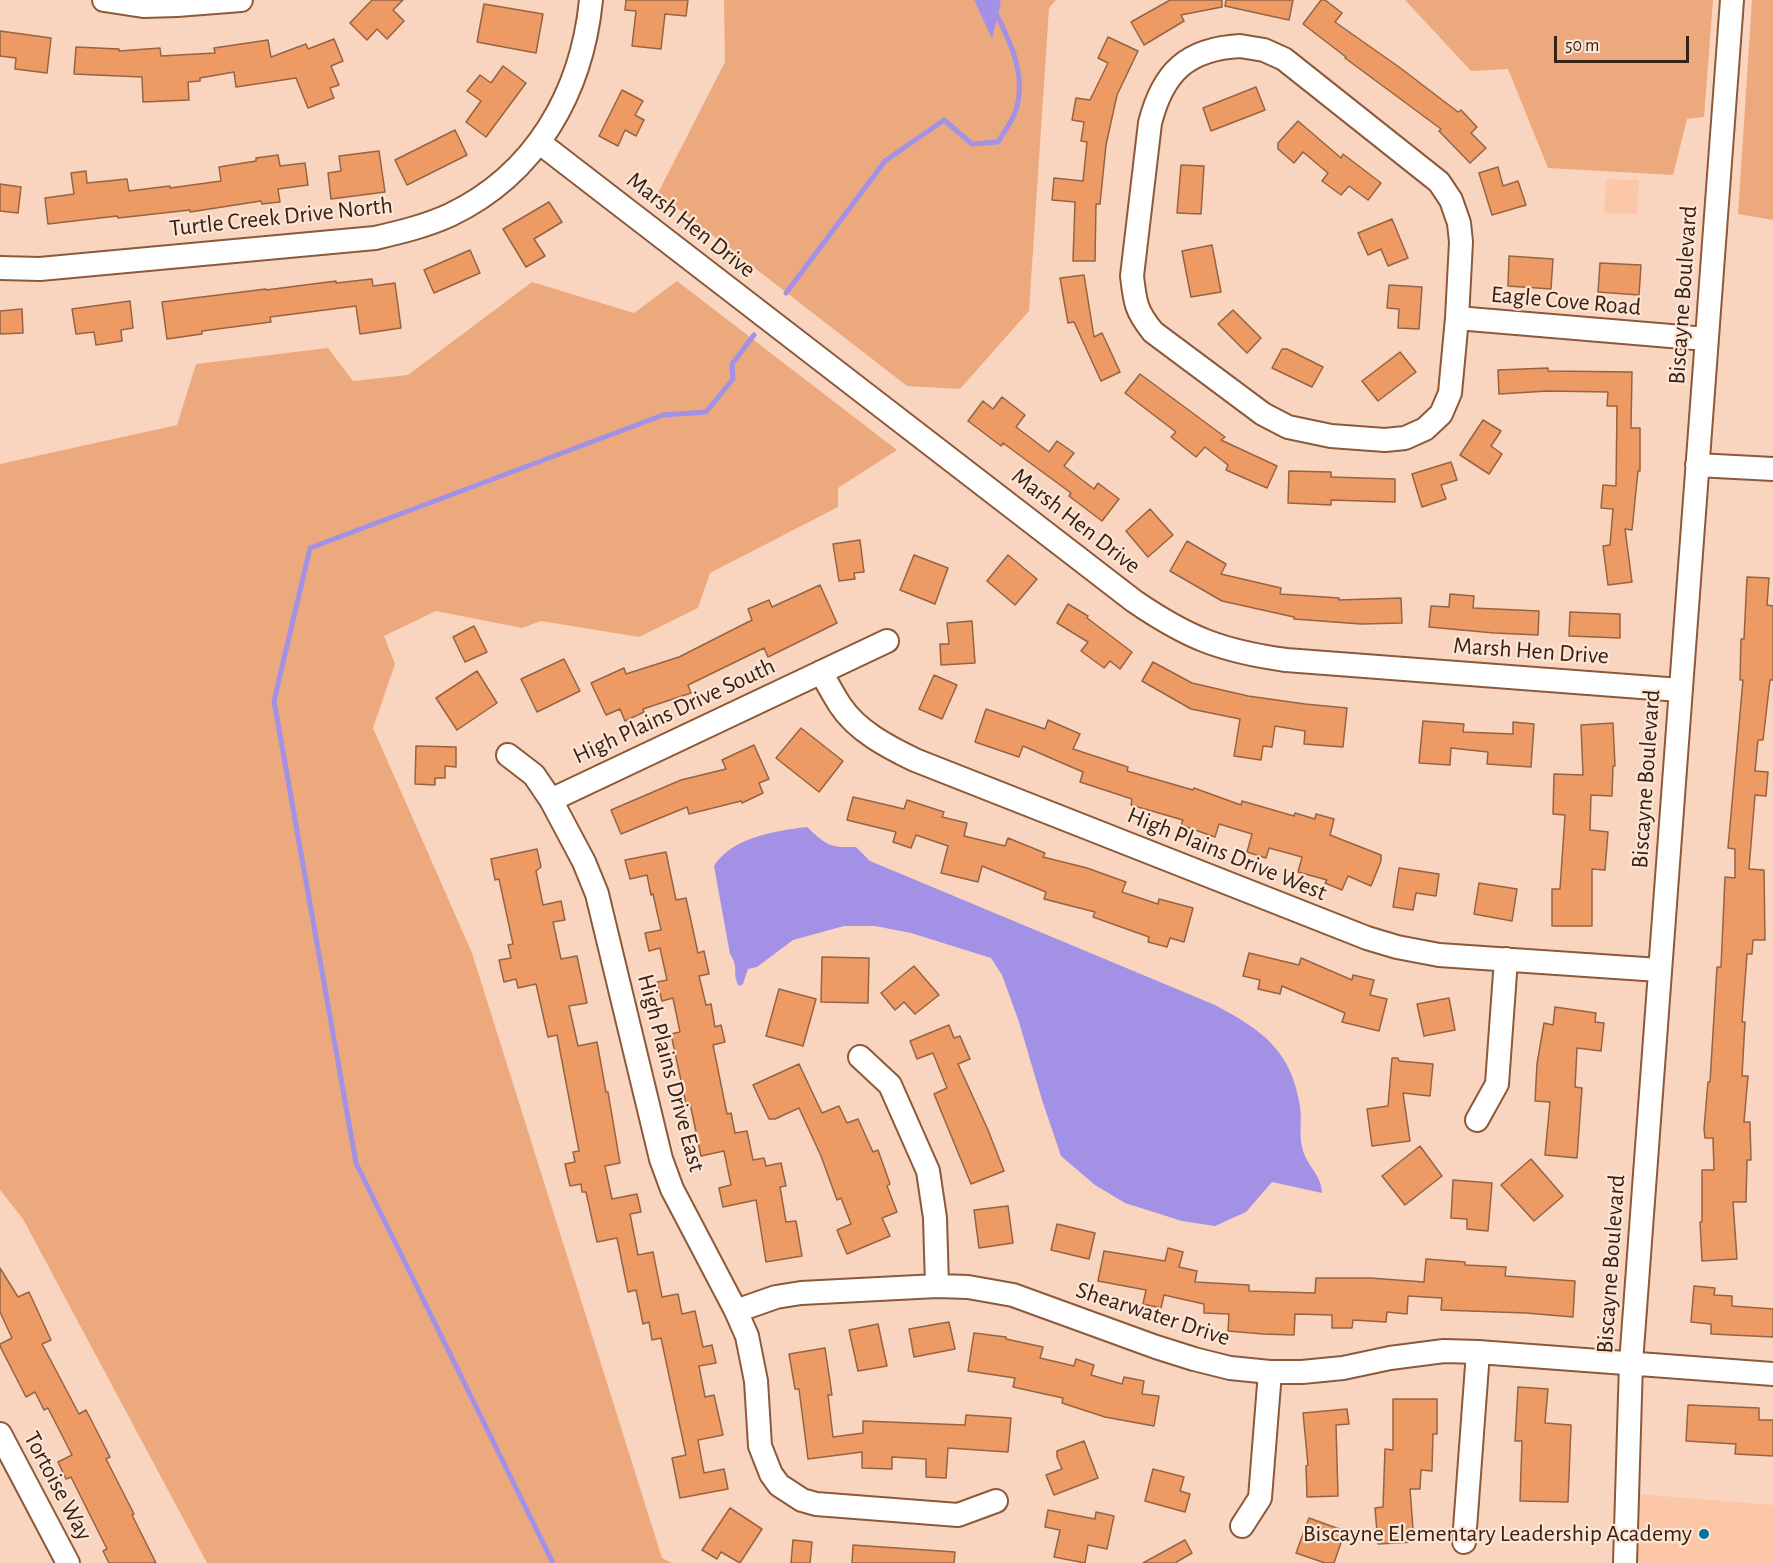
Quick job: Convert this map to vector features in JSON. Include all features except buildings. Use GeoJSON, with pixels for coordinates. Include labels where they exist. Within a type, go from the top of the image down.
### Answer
{"type":"FeatureCollection","features":[{"type":"Feature","properties":{"kind":"street"},"geometry":{"type":"LineString","coordinates":[[104,0],[143,6],[241,0]]}},
{"type":"Feature","properties":{"kind":"street","name":"Turtle Creek Drive North"},"geometry":{"type":"LineString","coordinates":[[0,268],[52,268],[375,238],[413,229],[449,216],[482,198],[506,179],[540,143],[568,94],[576,72],[586,37],[591,0]]}},
{"type":"Feature","properties":{"kind":"street","name":"Biscayne Boulevard"},"geometry":{"type":"LineString","coordinates":[[1625,1563],[1631,1363],[1732,0]]}},
{"type":"Feature","properties":{"kind":"street"},"geometry":{"type":"LineString","coordinates":[[1240,46],[1264,50],[1284,59],[1439,182],[1452,200],[1459,223],[1461,242],[1457,318],[1450,393],[1441,414],[1425,429],[1405,438],[1385,440],[1331,436],[1288,427],[1263,414],[1154,332],[1140,315],[1134,299],[1132,276],[1150,123],[1155,101],[1165,81],[1198,54],[1219,47],[1240,46]]}},
{"type":"Feature","properties":{"kind":"street","name":"Marsh Hen Drive"},"geometry":{"type":"LineString","coordinates":[[540,143],[1134,601],[1191,636],[1218,647],[1248,655],[1286,660],[1680,690]]}},
{"type":"Feature","properties":{"kind":"street","name":"Eagle Cove Road"},"geometry":{"type":"LineString","coordinates":[[1457,318],[1706,339]]}},
{"type":"Feature","properties":{"kind":"street"},"geometry":{"type":"LineString","coordinates":[[1697,465],[1773,469]]}},
{"type":"Feature","properties":{"kind":"street","name":"High Plains Drive South"},"geometry":{"type":"LineString","coordinates":[[551,800],[887,641]]}},
{"type":"Feature","properties":{"kind":"street","name":"High Plains Drive West"},"geometry":{"type":"LineString","coordinates":[[821,672],[841,707],[860,726],[886,746],[915,760],[1367,938],[1397,947],[1439,955],[1659,970]]}},
{"type":"Feature","properties":{"kind":"street","name":"High Plains Drive East"},"geometry":{"type":"LineString","coordinates":[[508,755],[534,775],[551,800],[584,862],[597,894],[661,1160],[672,1189],[747,1336],[752,1358],[760,1446],[771,1474],[779,1485],[802,1500],[816,1504],[958,1515],[996,1501]]}},
{"type":"Feature","properties":{"kind":"street"},"geometry":{"type":"LineString","coordinates":[[1477,1120],[1497,1084],[1506,959]]}},
{"type":"Feature","properties":{"kind":"street"},"geometry":{"type":"LineString","coordinates":[[860,1058],[890,1085],[928,1171],[935,1218],[937,1286]]}},
{"type":"Feature","properties":{"kind":"street","name":"Shearwater Drive"},"geometry":{"type":"LineString","coordinates":[[736,1311],[776,1297],[801,1293],[937,1286],[968,1287],[1013,1295],[1194,1359],[1230,1368],[1302,1372],[1343,1368],[1390,1358],[1444,1351],[1773,1374]]}},
{"type":"Feature","properties":{"kind":"street"},"geometry":{"type":"LineString","coordinates":[[1464,1542],[1478,1352]]}},
{"type":"Feature","properties":{"kind":"street"},"geometry":{"type":"LineString","coordinates":[[1242,1526],[1260,1498],[1270,1372]]}},
{"type":"Feature","properties":{"kind":"street","name":"Tortoise Way"},"geometry":{"type":"LineString","coordinates":[[2,1442],[68,1563]]}},
{"type":"Feature","properties":{"kind":"shaded area"},"geometry":{"type":"Polygon","coordinates":[[[724,0],[974,0],[992,38],[1000,0],[1056,0],[1049,8],[1029,311],[960,389],[907,386],[658,193],[725,62],[724,0]]]}},
{"type":"Feature","properties":{"kind":"shaded area"},"geometry":{"type":"Polygon","coordinates":[[[974,0],[1000,0],[992,39],[974,0]]]}},
{"type":"Feature","properties":{"kind":"shaded area"},"geometry":{"type":"Polygon","coordinates":[[[1405,0],[1713,0],[1704,117],[1687,119],[1673,175],[1548,168],[1508,69],[1471,71],[1405,0]]]}},
{"type":"Feature","properties":{"kind":"shaded area"},"geometry":{"type":"Polygon","coordinates":[[[1752,0],[1773,0],[1773,220],[1738,214],[1752,0]]]}},
{"type":"Feature","properties":{"kind":"shaded area"},"geometry":{"type":"Polygon","coordinates":[[[1606,179],[1639,180],[1637,214],[1604,213],[1606,179]]]}},
{"type":"Feature","properties":{"kind":"shaded area"},"geometry":{"type":"Polygon","coordinates":[[[677,281],[897,450],[838,488],[838,507],[710,573],[698,608],[639,637],[541,621],[522,628],[436,611],[384,636],[395,664],[373,728],[472,953],[662,1558],[672,1563],[207,1563],[23,1219],[0,1190],[0,464],[177,425],[196,364],[328,348],[353,381],[408,375],[532,282],[634,313],[677,281]]]}},
{"type":"Feature","properties":{"kind":"shaded area"},"geometry":{"type":"Polygon","coordinates":[[[807,827],[829,844],[856,847],[870,861],[1215,1005],[1247,1023],[1272,1044],[1290,1070],[1300,1106],[1302,1147],[1319,1181],[1322,1193],[1272,1182],[1246,1212],[1215,1226],[1182,1221],[1125,1203],[1095,1185],[1061,1156],[1019,1022],[1002,975],[991,958],[911,933],[875,926],[844,926],[793,940],[757,967],[748,969],[743,984],[739,986],[730,954],[714,866],[722,856],[743,842],[768,833],[807,827]]]}},
{"type":"Feature","properties":{"kind":"shaded area","name":"Biscayne Elementary Leadership Academy"},"geometry":{"type":"Polygon","coordinates":[[[1636,1494],[1773,1505],[1773,1563],[1635,1563],[1636,1494]]]}},
{"type":"Feature","properties":{"kind":"waterway"},"geometry":{"type":"LineString","coordinates":[[786,293],[885,161],[944,120],[972,144],[998,142],[1016,110],[1019,81],[1008,39],[989,0]]}},
{"type":"Feature","properties":{"kind":"waterway"},"geometry":{"type":"LineString","coordinates":[[553,1563],[356,1163],[274,701],[310,548],[663,415],[706,412],[733,379],[732,364],[754,335]]}},
{"type":"Feature","properties":{"kind":"place","name":"Biscayne Elementary Leadership Academy"},"geometry":{"type":"Point","coordinates":[1704,1534]}}]}
